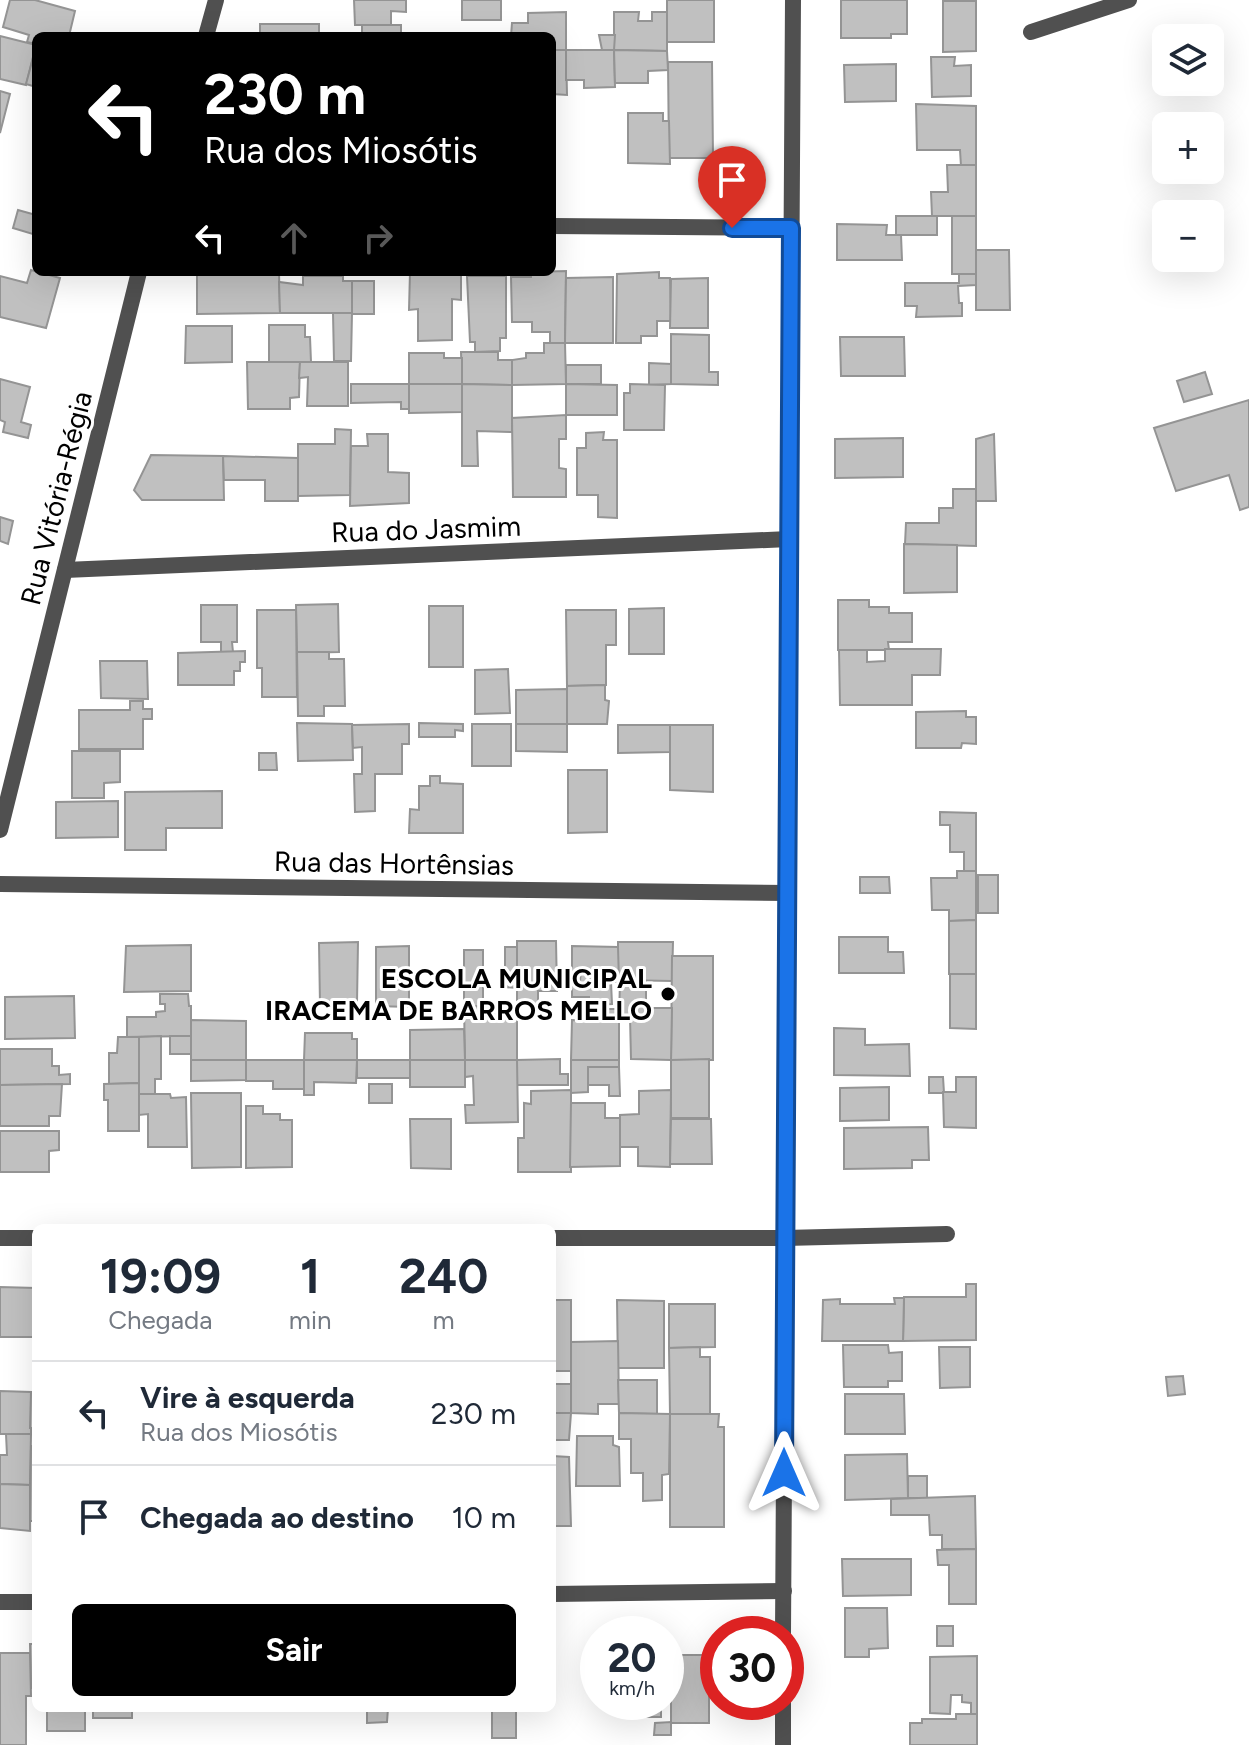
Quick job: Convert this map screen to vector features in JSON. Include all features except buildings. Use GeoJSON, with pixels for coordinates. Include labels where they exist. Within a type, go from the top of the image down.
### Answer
{"type":"FeatureCollection","features":[{"type":"Feature","properties":{"kind":"street"},"geometry":{"type":"LineString","coordinates":[[207,32],[216,0]]}},
{"type":"Feature","properties":{"kind":"street"},"geometry":{"type":"LineString","coordinates":[[783,1616],[793,0]]}},
{"type":"Feature","properties":{"kind":"street"},"geometry":{"type":"LineString","coordinates":[[1031,32],[1129,0]]}},
{"type":"Feature","properties":{"kind":"street"},"geometry":{"type":"LineString","coordinates":[[556,226],[791,228]]}},
{"type":"Feature","properties":{"kind":"street","name":"Rua Vitória-Régia"},"geometry":{"type":"LineString","coordinates":[[0,830],[138,276]]}},
{"type":"Feature","properties":{"kind":"street","name":"Rua do Jasmim"},"geometry":{"type":"LineString","coordinates":[[65,570],[789,539]]}},
{"type":"Feature","properties":{"kind":"street","name":"Rua das Hortênsias"},"geometry":{"type":"LineString","coordinates":[[0,884],[788,893]]}},
{"type":"Feature","properties":{"kind":"street"},"geometry":{"type":"LineString","coordinates":[[556,1238],[947,1234]]}},
{"type":"Feature","properties":{"kind":"street"},"geometry":{"type":"LineString","coordinates":[[0,1238],[32,1238]]}},
{"type":"Feature","properties":{"kind":"street"},"geometry":{"type":"LineString","coordinates":[[556,1594],[784,1591]]}},
{"type":"Feature","properties":{"kind":"street"},"geometry":{"type":"LineString","coordinates":[[0,1602],[32,1602]]}},
{"type":"Feature","properties":{"kind":"street"},"geometry":{"type":"LineString","coordinates":[[783,1720],[783,1745]]}},
{"type":"Feature","properties":{"kind":"place","name":"ESCOLA MUNICIPAL IRACEMA DE BARROS MELLO"},"geometry":{"type":"Point","coordinates":[668,994]}},
{"type":"Feature","properties":{"kind":"route"},"geometry":{"type":"LineString","coordinates":[[732,228],[791,228],[784,1473]]}}]}
